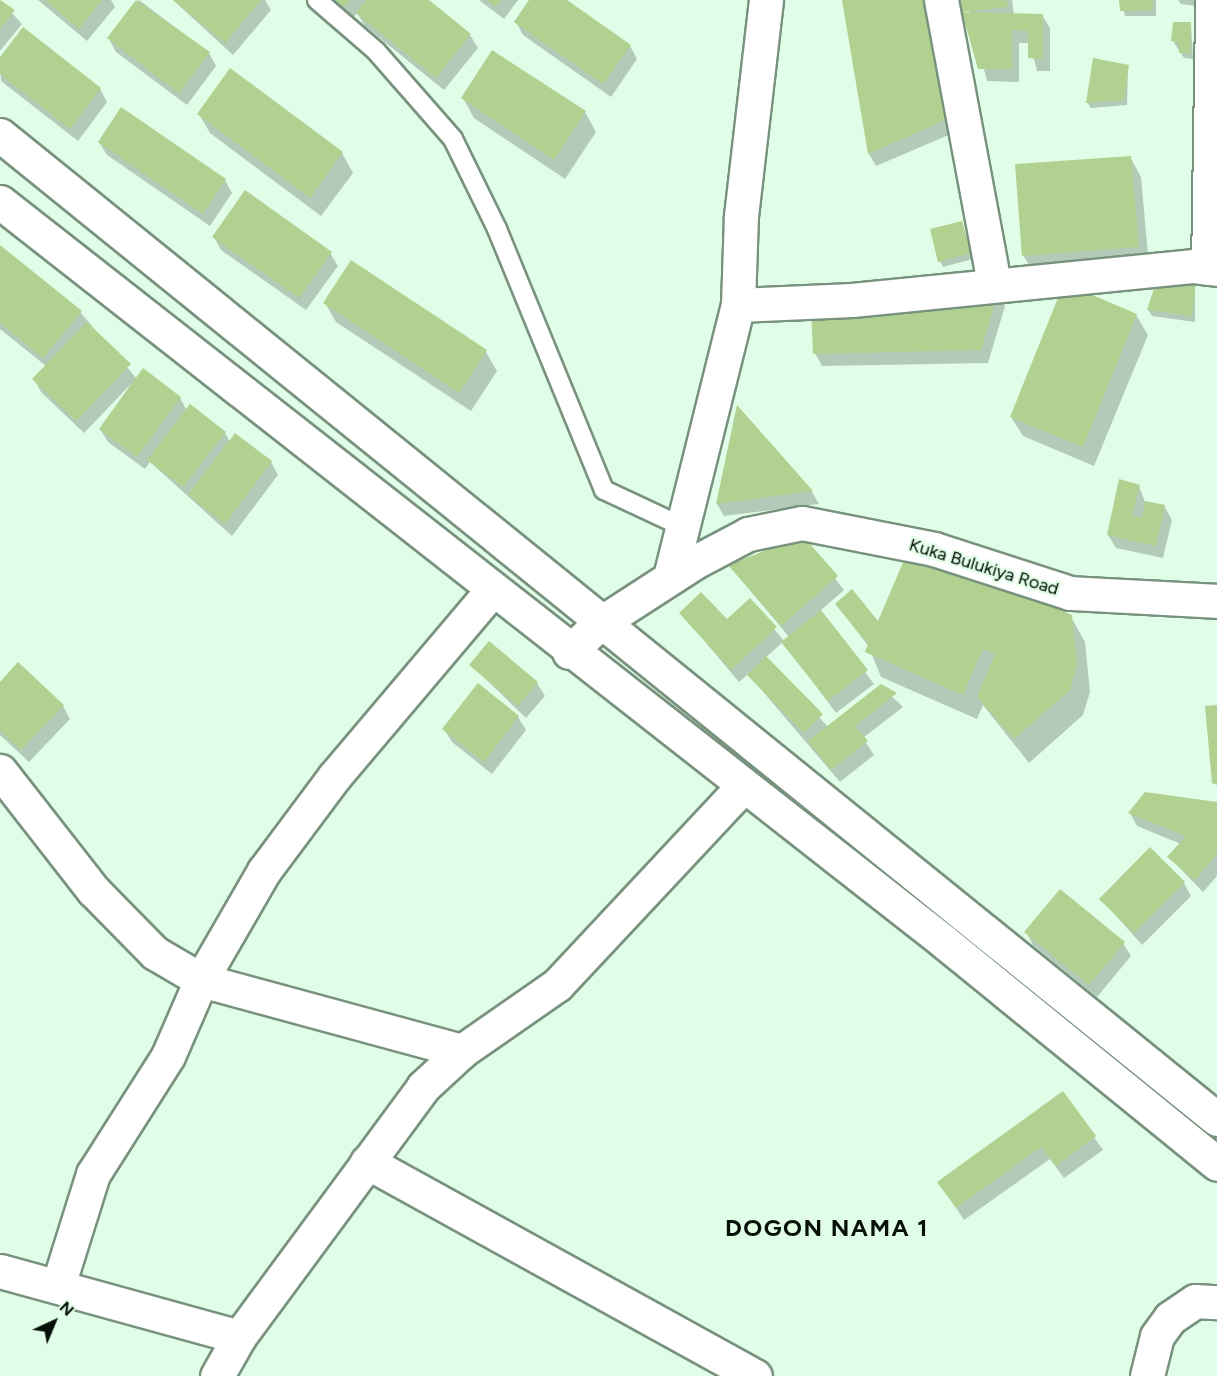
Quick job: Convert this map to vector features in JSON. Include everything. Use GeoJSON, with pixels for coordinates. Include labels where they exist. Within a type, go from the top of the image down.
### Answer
{"type":"FeatureCollection","features":[{"type":"Feature","properties":{"kind":"street"},"geometry":{"type":"LineString","coordinates":[[670,577],[738,305],[741,216],[766,0]]}},
{"type":"Feature","properties":{"kind":"street"},"geometry":{"type":"LineString","coordinates":[[941,0],[994,283]]}},
{"type":"Feature","properties":{"kind":"street"},"geometry":{"type":"LineString","coordinates":[[738,305],[852,300],[994,283],[1212,268],[1213,15]]}},
{"type":"Feature","properties":{"kind":"street"},"geometry":{"type":"LineString","coordinates":[[0,135],[600,624],[1217,1119]]}},
{"type":"Feature","properties":{"kind":"street"},"geometry":{"type":"LineString","coordinates":[[0,201],[491,591],[943,941],[1217,1164]]}},
{"type":"Feature","properties":{"kind":"street","name":"Kuka Bulukiya Road"},"geometry":{"type":"LineString","coordinates":[[569,652],[600,624],[670,577],[748,534],[802,523],[934,549],[1070,593],[1217,601]]}},
{"type":"Feature","properties":{"kind":"street"},"geometry":{"type":"LineString","coordinates":[[58,1286],[93,1174],[168,1056],[201,980],[285,843],[491,591]]}},
{"type":"Feature","properties":{"kind":"street"},"geometry":{"type":"LineString","coordinates":[[0,771],[93,890],[155,953],[201,980],[462,1051]]}},
{"type":"Feature","properties":{"kind":"street"},"geometry":{"type":"LineString","coordinates":[[217,1376],[239,1337],[423,1088],[462,1051],[557,985],[742,787]]}},
{"type":"Feature","properties":{"kind":"street"},"geometry":{"type":"LineString","coordinates":[[367,1162],[755,1376]]}},
{"type":"Feature","properties":{"kind":"street"},"geometry":{"type":"LineString","coordinates":[[0,1271],[239,1337]]}},
{"type":"Feature","properties":{"kind":"street"},"geometry":{"type":"LineString","coordinates":[[1147,1376],[1157,1336],[1170,1318],[1195,1302],[1217,1302]]}},
{"type":"Feature","properties":{"kind":"lane"},"geometry":{"type":"LineString","coordinates":[[317,0],[376,51],[453,138],[497,229],[604,490],[683,527]]}},
{"type":"Feature","properties":{"kind":"building"},"geometry":{"type":"Polygon","coordinates":[[[0,0],[15,10],[0,29],[0,0]]]}},
{"type":"Feature","properties":{"kind":"building"},"geometry":{"type":"Polygon","coordinates":[[[45,0],[102,0],[79,29],[45,0]]]}},
{"type":"Feature","properties":{"kind":"building"},"geometry":{"type":"Polygon","coordinates":[[[136,0],[210,52],[179,93],[107,38],[136,0]]]}},
{"type":"Feature","properties":{"kind":"building"},"geometry":{"type":"Polygon","coordinates":[[[173,0],[261,0],[225,43],[173,0]]]}},
{"type":"Feature","properties":{"kind":"building"},"geometry":{"type":"Polygon","coordinates":[[[331,0],[350,0],[342,9],[331,0]]]}},
{"type":"Feature","properties":{"kind":"building"},"geometry":{"type":"Polygon","coordinates":[[[366,0],[429,0],[471,34],[436,78],[356,13],[366,0]]]}},
{"type":"Feature","properties":{"kind":"building"},"geometry":{"type":"Polygon","coordinates":[[[487,0],[501,0],[496,7],[487,0]]]}},
{"type":"Feature","properties":{"kind":"building"},"geometry":{"type":"Polygon","coordinates":[[[529,0],[567,0],[631,45],[603,84],[514,22],[529,0]]]}},
{"type":"Feature","properties":{"kind":"building"},"geometry":{"type":"Polygon","coordinates":[[[842,0],[924,0],[945,120],[868,154],[842,0]]]}},
{"type":"Feature","properties":{"kind":"building"},"geometry":{"type":"Polygon","coordinates":[[[961,0],[1007,0],[1008,7],[962,12],[961,0]]]}},
{"type":"Feature","properties":{"kind":"building"},"geometry":{"type":"Polygon","coordinates":[[[1119,0],[1153,0],[1153,10],[1120,11],[1119,0]]]}},
{"type":"Feature","properties":{"kind":"building"},"geometry":{"type":"Polygon","coordinates":[[[962,12],[1043,14],[1043,59],[1028,58],[1028,31],[1012,30],[1012,69],[978,69],[962,12]]]}},
{"type":"Feature","properties":{"kind":"building"},"geometry":{"type":"Polygon","coordinates":[[[1173,22],[1191,22],[1190,53],[1179,53],[1179,42],[1171,41],[1173,22]]]}},
{"type":"Feature","properties":{"kind":"building"},"geometry":{"type":"Polygon","coordinates":[[[23,27],[101,88],[70,129],[0,74],[0,57],[23,27]]]}},
{"type":"Feature","properties":{"kind":"building"},"geometry":{"type":"Polygon","coordinates":[[[492,50],[586,111],[554,160],[461,98],[492,50]]]}},
{"type":"Feature","properties":{"kind":"building"},"geometry":{"type":"Polygon","coordinates":[[[1093,58],[1129,65],[1124,100],[1086,103],[1093,58]]]}},
{"type":"Feature","properties":{"kind":"building"},"geometry":{"type":"Polygon","coordinates":[[[230,68],[343,152],[310,198],[197,114],[230,68]]]}},
{"type":"Feature","properties":{"kind":"building"},"geometry":{"type":"Polygon","coordinates":[[[121,107],[226,179],[203,214],[98,142],[121,107]]]}},
{"type":"Feature","properties":{"kind":"building"},"geometry":{"type":"Polygon","coordinates":[[[1131,156],[1139,247],[1022,256],[1015,164],[1131,156]]]}},
{"type":"Feature","properties":{"kind":"building"},"geometry":{"type":"Polygon","coordinates":[[[245,190],[332,252],[299,298],[212,237],[245,190]]]}},
{"type":"Feature","properties":{"kind":"building"},"geometry":{"type":"Polygon","coordinates":[[[962,221],[971,253],[938,262],[930,229],[962,221]]]}},
{"type":"Feature","properties":{"kind":"building"},"geometry":{"type":"Polygon","coordinates":[[[0,245],[82,311],[43,358],[0,323],[0,245]]]}},
{"type":"Feature","properties":{"kind":"building"},"geometry":{"type":"Polygon","coordinates":[[[351,260],[487,350],[459,393],[323,303],[351,260]]]}},
{"type":"Feature","properties":{"kind":"building"},"geometry":{"type":"Polygon","coordinates":[[[1158,276],[1196,281],[1192,316],[1147,310],[1158,276]]]}},
{"type":"Feature","properties":{"kind":"building"},"geometry":{"type":"Polygon","coordinates":[[[1064,283],[1137,314],[1083,447],[1010,417],[1064,283]]]}},
{"type":"Feature","properties":{"kind":"building"},"geometry":{"type":"Polygon","coordinates":[[[998,292],[981,350],[813,354],[811,306],[998,292]]]}},
{"type":"Feature","properties":{"kind":"building"},"geometry":{"type":"Polygon","coordinates":[[[87,322],[131,364],[76,421],[32,379],[87,322]]]}},
{"type":"Feature","properties":{"kind":"building"},"geometry":{"type":"Polygon","coordinates":[[[143,368],[181,397],[137,457],[99,429],[143,368]]]}},
{"type":"Feature","properties":{"kind":"building"},"geometry":{"type":"Polygon","coordinates":[[[190,404],[226,432],[183,487],[147,460],[190,404]]]}},
{"type":"Feature","properties":{"kind":"building"},"geometry":{"type":"Polygon","coordinates":[[[737,405],[813,491],[716,504],[737,405]]]}},
{"type":"Feature","properties":{"kind":"building"},"geometry":{"type":"Polygon","coordinates":[[[235,433],[272,461],[225,524],[188,495],[235,433]]]}},
{"type":"Feature","properties":{"kind":"building"},"geometry":{"type":"Polygon","coordinates":[[[1119,479],[1140,485],[1132,516],[1142,518],[1145,501],[1165,505],[1156,546],[1107,535],[1119,479]]]}},
{"type":"Feature","properties":{"kind":"building"},"geometry":{"type":"Polygon","coordinates":[[[803,536],[838,576],[781,626],[728,565],[803,536]]]}},
{"type":"Feature","properties":{"kind":"building"},"geometry":{"type":"Polygon","coordinates":[[[910,546],[1072,615],[1077,666],[1070,690],[1014,739],[977,697],[995,654],[983,649],[963,695],[865,652],[868,644],[835,604],[852,589],[878,621],[910,546]]]}},
{"type":"Feature","properties":{"kind":"building"},"geometry":{"type":"Polygon","coordinates":[[[701,592],[727,619],[750,598],[777,627],[731,670],[679,613],[701,592]]]}},
{"type":"Feature","properties":{"kind":"building"},"geometry":{"type":"Polygon","coordinates":[[[821,610],[868,670],[828,701],[781,642],[821,610]]]}},
{"type":"Feature","properties":{"kind":"building"},"geometry":{"type":"Polygon","coordinates":[[[489,641],[538,682],[518,706],[469,665],[489,641]]]}},
{"type":"Feature","properties":{"kind":"building"},"geometry":{"type":"Polygon","coordinates":[[[766,656],[823,714],[804,733],[747,675],[766,656]]]}},
{"type":"Feature","properties":{"kind":"building"},"geometry":{"type":"Polygon","coordinates":[[[18,662],[64,705],[21,750],[0,731],[0,682],[18,662]]]}},
{"type":"Feature","properties":{"kind":"building"},"geometry":{"type":"Polygon","coordinates":[[[478,683],[519,716],[484,762],[442,729],[478,683]]]}},
{"type":"Feature","properties":{"kind":"building"},"geometry":{"type":"Polygon","coordinates":[[[881,684],[897,693],[855,726],[868,741],[831,770],[808,741],[881,684]]]}},
{"type":"Feature","properties":{"kind":"building"},"geometry":{"type":"Polygon","coordinates":[[[1217,705],[1217,785],[1212,783],[1205,706],[1217,705]]]}},
{"type":"Feature","properties":{"kind":"building"},"geometry":{"type":"Polygon","coordinates":[[[1145,792],[1217,802],[1217,854],[1195,880],[1167,857],[1186,836],[1128,813],[1145,792]]]}},
{"type":"Feature","properties":{"kind":"building"},"geometry":{"type":"Polygon","coordinates":[[[1150,847],[1185,882],[1134,933],[1099,899],[1150,847]]]}},
{"type":"Feature","properties":{"kind":"building"},"geometry":{"type":"Polygon","coordinates":[[[1060,889],[1125,942],[1089,985],[1024,932],[1060,889]]]}},
{"type":"Feature","properties":{"kind":"building"},"geometry":{"type":"Polygon","coordinates":[[[1063,1091],[1096,1136],[1056,1166],[1041,1147],[956,1208],[937,1182],[1063,1091]]]}},
{"type":"Feature","properties":{"kind":"district","name":"DOGON NAMA 1"},"geometry":{"type":"Point","coordinates":[827,1228]}}]}
